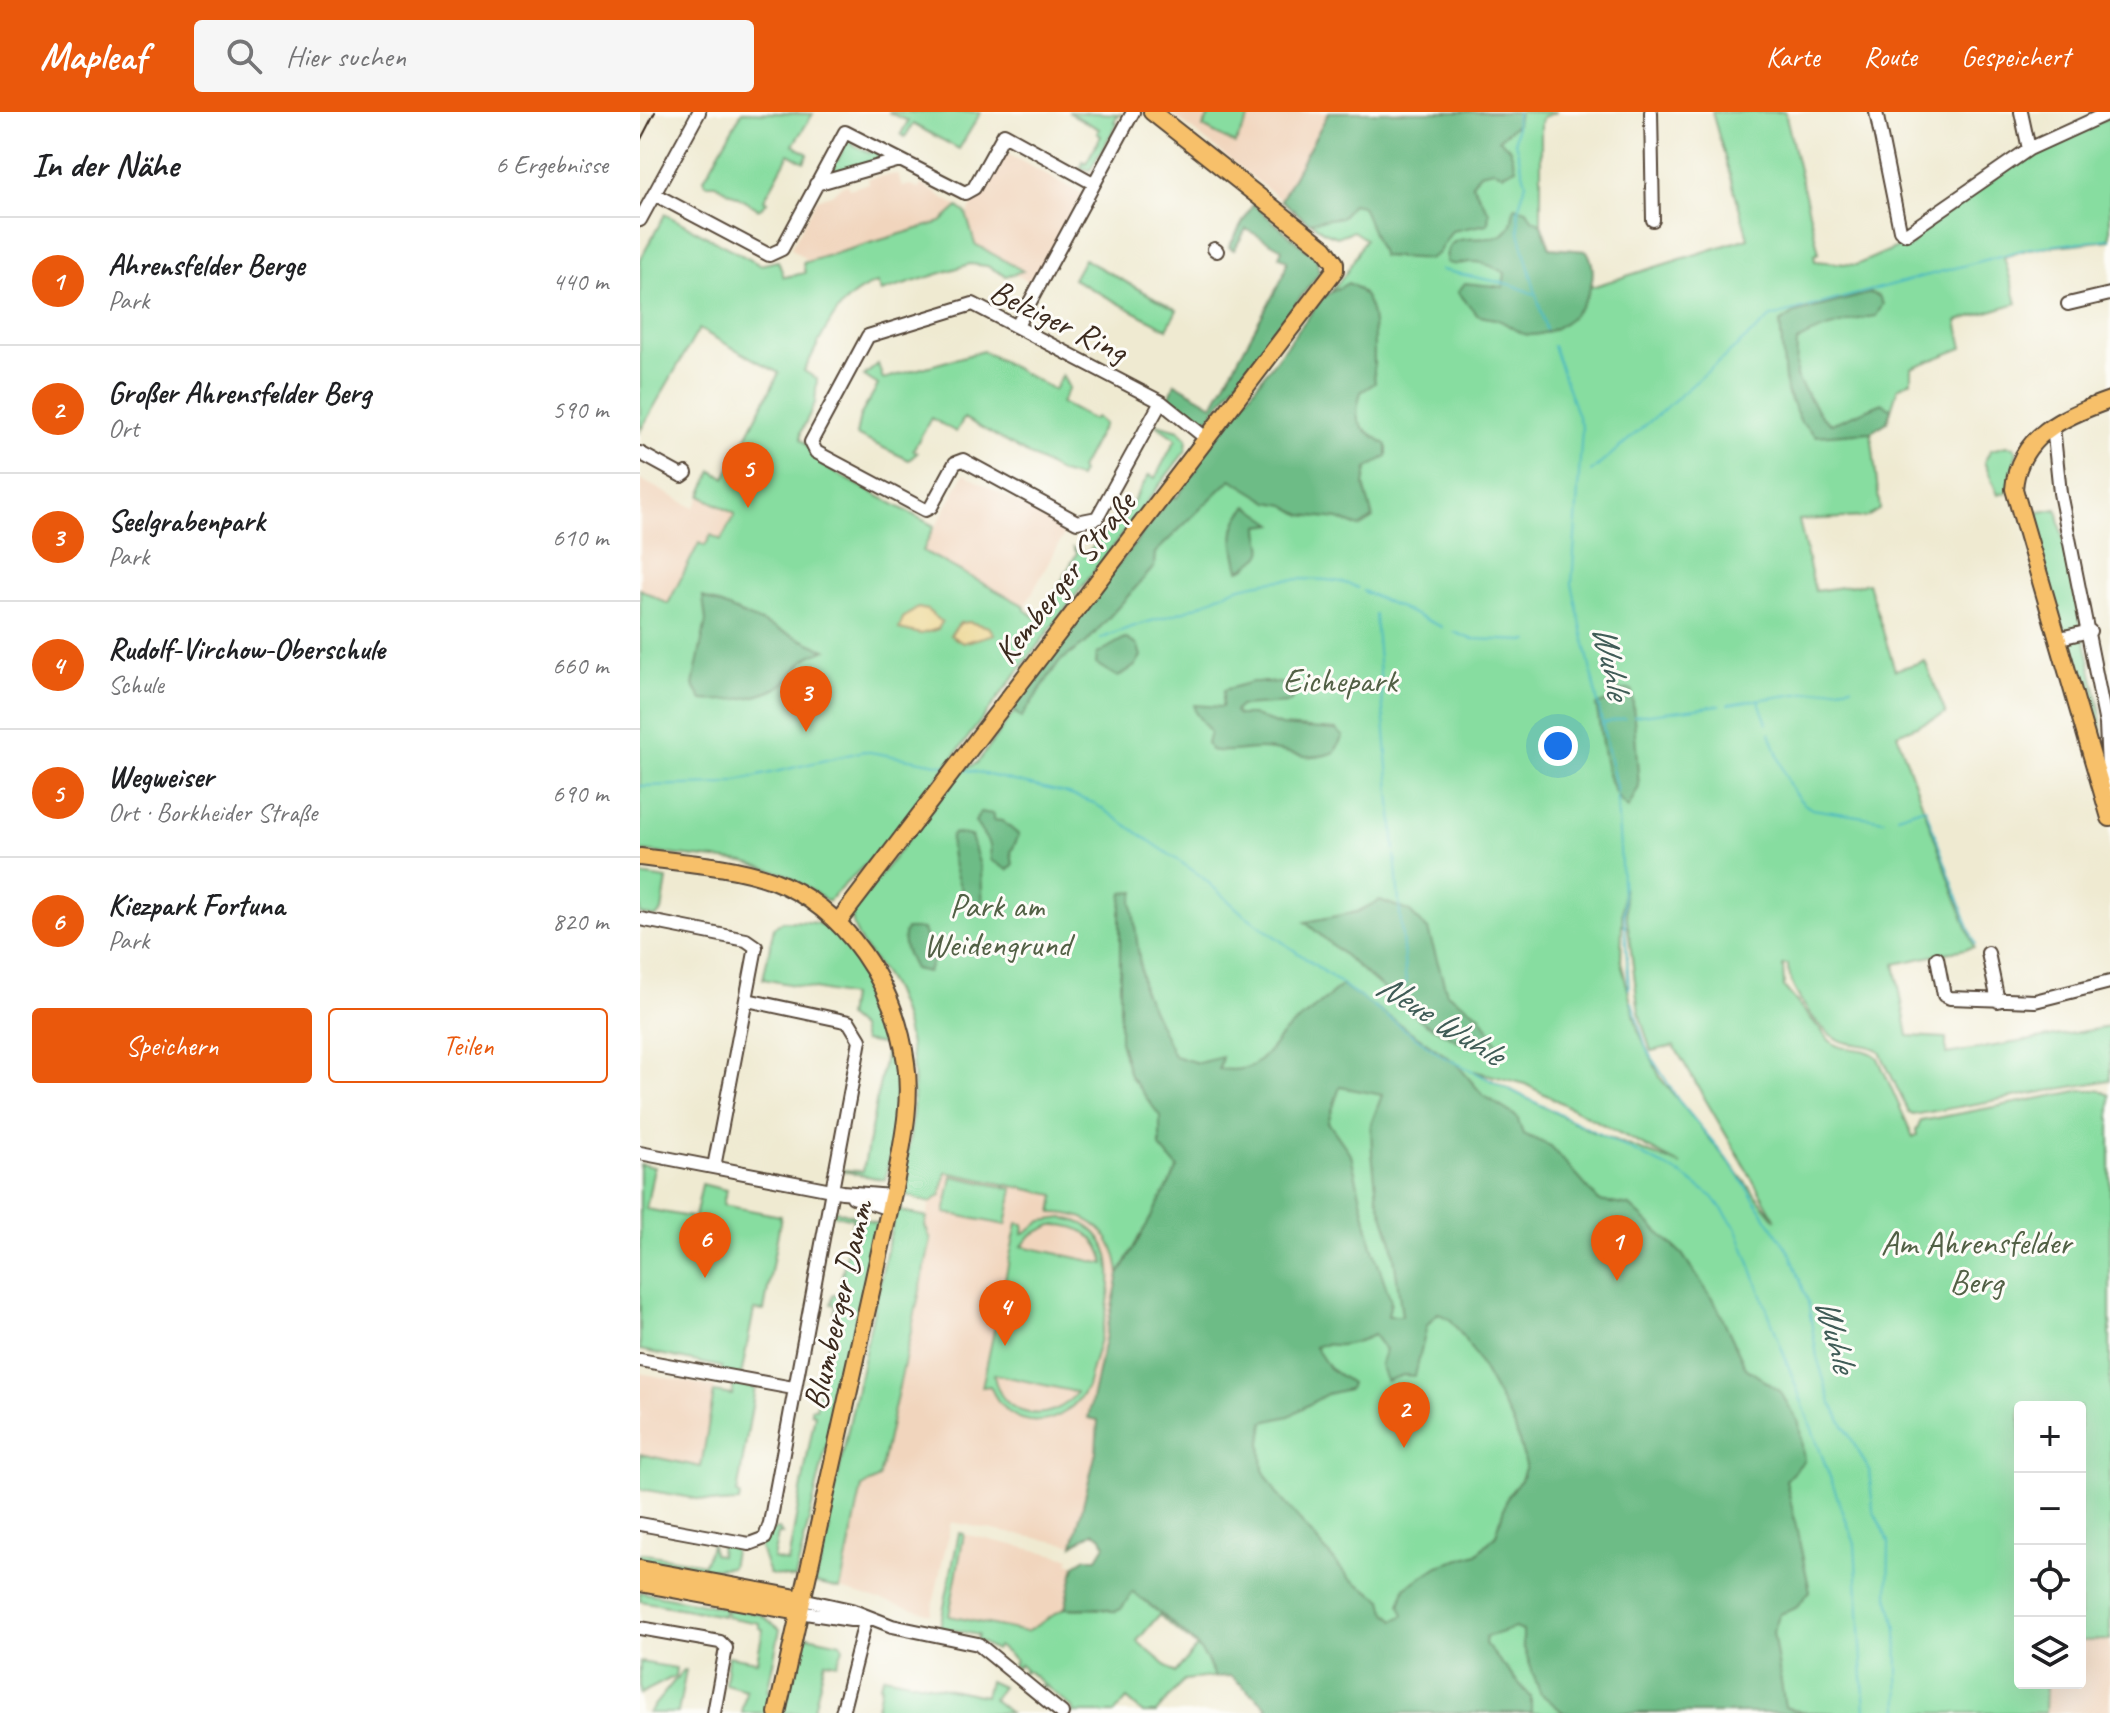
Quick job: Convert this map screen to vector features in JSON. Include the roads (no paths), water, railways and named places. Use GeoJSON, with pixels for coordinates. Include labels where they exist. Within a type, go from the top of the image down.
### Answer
{"type":"FeatureCollection","features":[{"type":"Feature","properties":{"kind":"main road","name":"Kemberger Straße"},"geometry":{"type":"LineString","coordinates":[[838,922],[1322,291],[1335,268],[1324,248],[1152,112]]}},
{"type":"Feature","properties":{"kind":"main road"},"geometry":{"type":"LineString","coordinates":[[2110,400],[2053,426],[2025,449],[2018,465],[2014,489],[2060,638],[2110,818]]}},
{"type":"Feature","properties":{"kind":"main road","name":"Blumberger Damm"},"geometry":{"type":"LineString","coordinates":[[640,857],[760,876],[796,892],[838,922],[866,958],[885,994],[900,1032],[907,1064],[906,1120],[891,1202],[777,1713]]}},
{"type":"Feature","properties":{"kind":"main road"},"geometry":{"type":"LineString","coordinates":[[640,1569],[801,1606]]}},
{"type":"Feature","properties":{"kind":"main road"},"geometry":{"type":"LineString","coordinates":[[640,1583],[801,1606]]}},
{"type":"Feature","properties":{"kind":"street"},"geometry":{"type":"LineString","coordinates":[[640,220],[699,112]]}},
{"type":"Feature","properties":{"kind":"street"},"geometry":{"type":"LineString","coordinates":[[1017,326],[1133,112]]}},
{"type":"Feature","properties":{"kind":"street"},"geometry":{"type":"LineString","coordinates":[[1651,112],[1653,220]]}},
{"type":"Feature","properties":{"kind":"street"},"geometry":{"type":"LineString","coordinates":[[1876,112],[1900,230],[1906,234],[2029,149],[2110,112]]}},
{"type":"Feature","properties":{"kind":"street"},"geometry":{"type":"LineString","coordinates":[[2021,112],[2029,149]]}},
{"type":"Feature","properties":{"kind":"street"},"geometry":{"type":"LineString","coordinates":[[654,194],[769,255],[782,249],[845,132],[967,193],[974,188],[1004,134],[1093,183]]}},
{"type":"Feature","properties":{"kind":"street"},"geometry":{"type":"LineString","coordinates":[[816,184],[900,160]]}},
{"type":"Feature","properties":{"kind":"street"},"geometry":{"type":"LineString","coordinates":[[2068,304],[2110,294]]}},
{"type":"Feature","properties":{"kind":"street","name":"Belziger Ring"},"geometry":{"type":"LineString","coordinates":[[1161,402],[1097,518],[1087,523],[1077,522],[963,460],[955,463],[931,507],[925,510],[813,450],[812,438],[868,336],[973,304],[1161,402],[1207,439]]}},
{"type":"Feature","properties":{"kind":"street"},"geometry":{"type":"LineString","coordinates":[[2053,426],[2060,493],[2090,631],[2106,724],[2109,790]]}},
{"type":"Feature","properties":{"kind":"street"},"geometry":{"type":"LineString","coordinates":[[640,453],[682,476],[686,473]]}},
{"type":"Feature","properties":{"kind":"street"},"geometry":{"type":"LineString","coordinates":[[2060,638],[2090,631]]}},
{"type":"Feature","properties":{"kind":"street"},"geometry":{"type":"LineString","coordinates":[[640,919],[752,942],[756,947],[714,1167]]}},
{"type":"Feature","properties":{"kind":"street"},"geometry":{"type":"LineString","coordinates":[[1988,953],[1998,1001]]}},
{"type":"Feature","properties":{"kind":"street"},"geometry":{"type":"LineString","coordinates":[[1937,958],[1944,995],[1998,1001],[2045,1000],[2110,982]]}},
{"type":"Feature","properties":{"kind":"street","name":"Blumberger Damm"},"geometry":{"type":"LineString","coordinates":[[640,1524],[757,1543],[765,1538],[770,1523],[793,1388],[836,1191],[860,1040],[849,1022],[747,1000]]}},
{"type":"Feature","properties":{"kind":"street"},"geometry":{"type":"LineString","coordinates":[[640,1153],[891,1202]]}},
{"type":"Feature","properties":{"kind":"street"},"geometry":{"type":"LineString","coordinates":[[643,1360],[793,1388]]}},
{"type":"Feature","properties":{"kind":"street"},"geometry":{"type":"LineString","coordinates":[[801,1606],[851,1620],[866,1618],[978,1644],[1062,1713]]}},
{"type":"Feature","properties":{"kind":"street"},"geometry":{"type":"LineString","coordinates":[[842,1713],[866,1618]]}},
{"type":"Feature","properties":{"kind":"street"},"geometry":{"type":"LineString","coordinates":[[640,1628],[720,1642],[726,1648],[714,1713]]}},
{"type":"Feature","properties":{"kind":"waterway","name":"Wuhle"},"geometry":{"type":"LineString","coordinates":[[1517,112],[1515,142],[1526,183],[1518,210],[1519,232],[1546,330]]}},
{"type":"Feature","properties":{"kind":"waterway"},"geometry":{"type":"LineString","coordinates":[[1591,472],[1771,317],[2030,248],[2110,239]]}},
{"type":"Feature","properties":{"kind":"waterway"},"geometry":{"type":"LineString","coordinates":[[1441,270],[1513,285],[1536,295]]}},
{"type":"Feature","properties":{"kind":"waterway","name":"Wuhle"},"geometry":{"type":"LineString","coordinates":[[1553,346],[1582,428],[1572,584],[1616,787],[1629,989]]}},
{"type":"Feature","properties":{"kind":"waterway"},"geometry":{"type":"LineString","coordinates":[[1101,639],[1253,584],[1317,579],[1358,588]]}},
{"type":"Feature","properties":{"kind":"waterway"},"geometry":{"type":"LineString","coordinates":[[1363,591],[1442,627]]}},
{"type":"Feature","properties":{"kind":"waterway"},"geometry":{"type":"LineString","coordinates":[[1375,615],[1395,850]]}},
{"type":"Feature","properties":{"kind":"waterway"},"geometry":{"type":"LineString","coordinates":[[1454,632],[1471,639],[1529,641]]}},
{"type":"Feature","properties":{"kind":"waterway"},"geometry":{"type":"LineString","coordinates":[[1728,704],[1852,686]]}},
{"type":"Feature","properties":{"kind":"waterway"},"geometry":{"type":"LineString","coordinates":[[1758,699],[1767,723]]}},
{"type":"Feature","properties":{"kind":"waterway"},"geometry":{"type":"LineString","coordinates":[[1634,716],[1720,705]]}},
{"type":"Feature","properties":{"kind":"waterway"},"geometry":{"type":"LineString","coordinates":[[1603,723],[1625,718]]}},
{"type":"Feature","properties":{"kind":"waterway"},"geometry":{"type":"LineString","coordinates":[[1770,733],[1785,776],[1803,803],[1812,809],[1884,820]]}},
{"type":"Feature","properties":{"kind":"waterway","name":"Neue Wuhle"},"geometry":{"type":"LineString","coordinates":[[640,786],[724,784],[864,751],[949,766]]}},
{"type":"Feature","properties":{"kind":"waterway","name":"Neue Wuhle"},"geometry":{"type":"LineString","coordinates":[[963,769],[1094,803],[1201,876],[1242,913],[1442,1056],[1682,1175],[1713,1197],[1737,1229],[1855,1544],[1865,1713]]}},
{"type":"Feature","properties":{"kind":"waterway"},"geometry":{"type":"LineString","coordinates":[[1897,816],[1925,807],[1975,944]]}},
{"type":"Feature","properties":{"kind":"waterway"},"geometry":{"type":"LineString","coordinates":[[1395,855],[1406,984]]}},
{"type":"Feature","properties":{"kind":"waterway","name":"Wuhle"},"geometry":{"type":"LineString","coordinates":[[1632,1002],[1647,1050],[1679,1101],[1729,1161],[1791,1255],[1808,1302],[1817,1357],[1831,1403],[1869,1470],[1873,1510],[1889,1542],[1888,1596],[1897,1629],[1899,1713]]}},
{"type":"Feature","properties":{"kind":"tram line"},"geometry":{"type":"LineString","coordinates":[[640,141],[655,112]]}},
{"type":"Feature","properties":{"kind":"place","name":"Wegweiser"},"geometry":{"type":"Point","coordinates":[748,508]}},
{"type":"Feature","properties":{"kind":"place","name":"Seelgrabenpark"},"geometry":{"type":"Point","coordinates":[806,732]}},
{"type":"Feature","properties":{"kind":"place","name":"Kiezpark Fortuna"},"geometry":{"type":"Point","coordinates":[705,1278]}},
{"type":"Feature","properties":{"kind":"place","name":"Ahrensfelder Berge"},"geometry":{"type":"Point","coordinates":[1617,1281]}},
{"type":"Feature","properties":{"kind":"place","name":"Rudolf-Virchow-Oberschule"},"geometry":{"type":"Point","coordinates":[1005,1346]}},
{"type":"Feature","properties":{"kind":"place","name":"Großer Ahrensfelder Berg"},"geometry":{"type":"Point","coordinates":[1404,1448]}},
{"type":"Feature","properties":{"kind":"park label","name":"Eichepark"},"geometry":{"type":"Point","coordinates":[1340,680]}},
{"type":"Feature","properties":{"kind":"park label","name":"Park am Weidengrund"},"geometry":{"type":"Point","coordinates":[997,924]}},
{"type":"Feature","properties":{"kind":"park label","name":"Am Ahrensfelder Berg"},"geometry":{"type":"Point","coordinates":[1976,1262]}}]}
